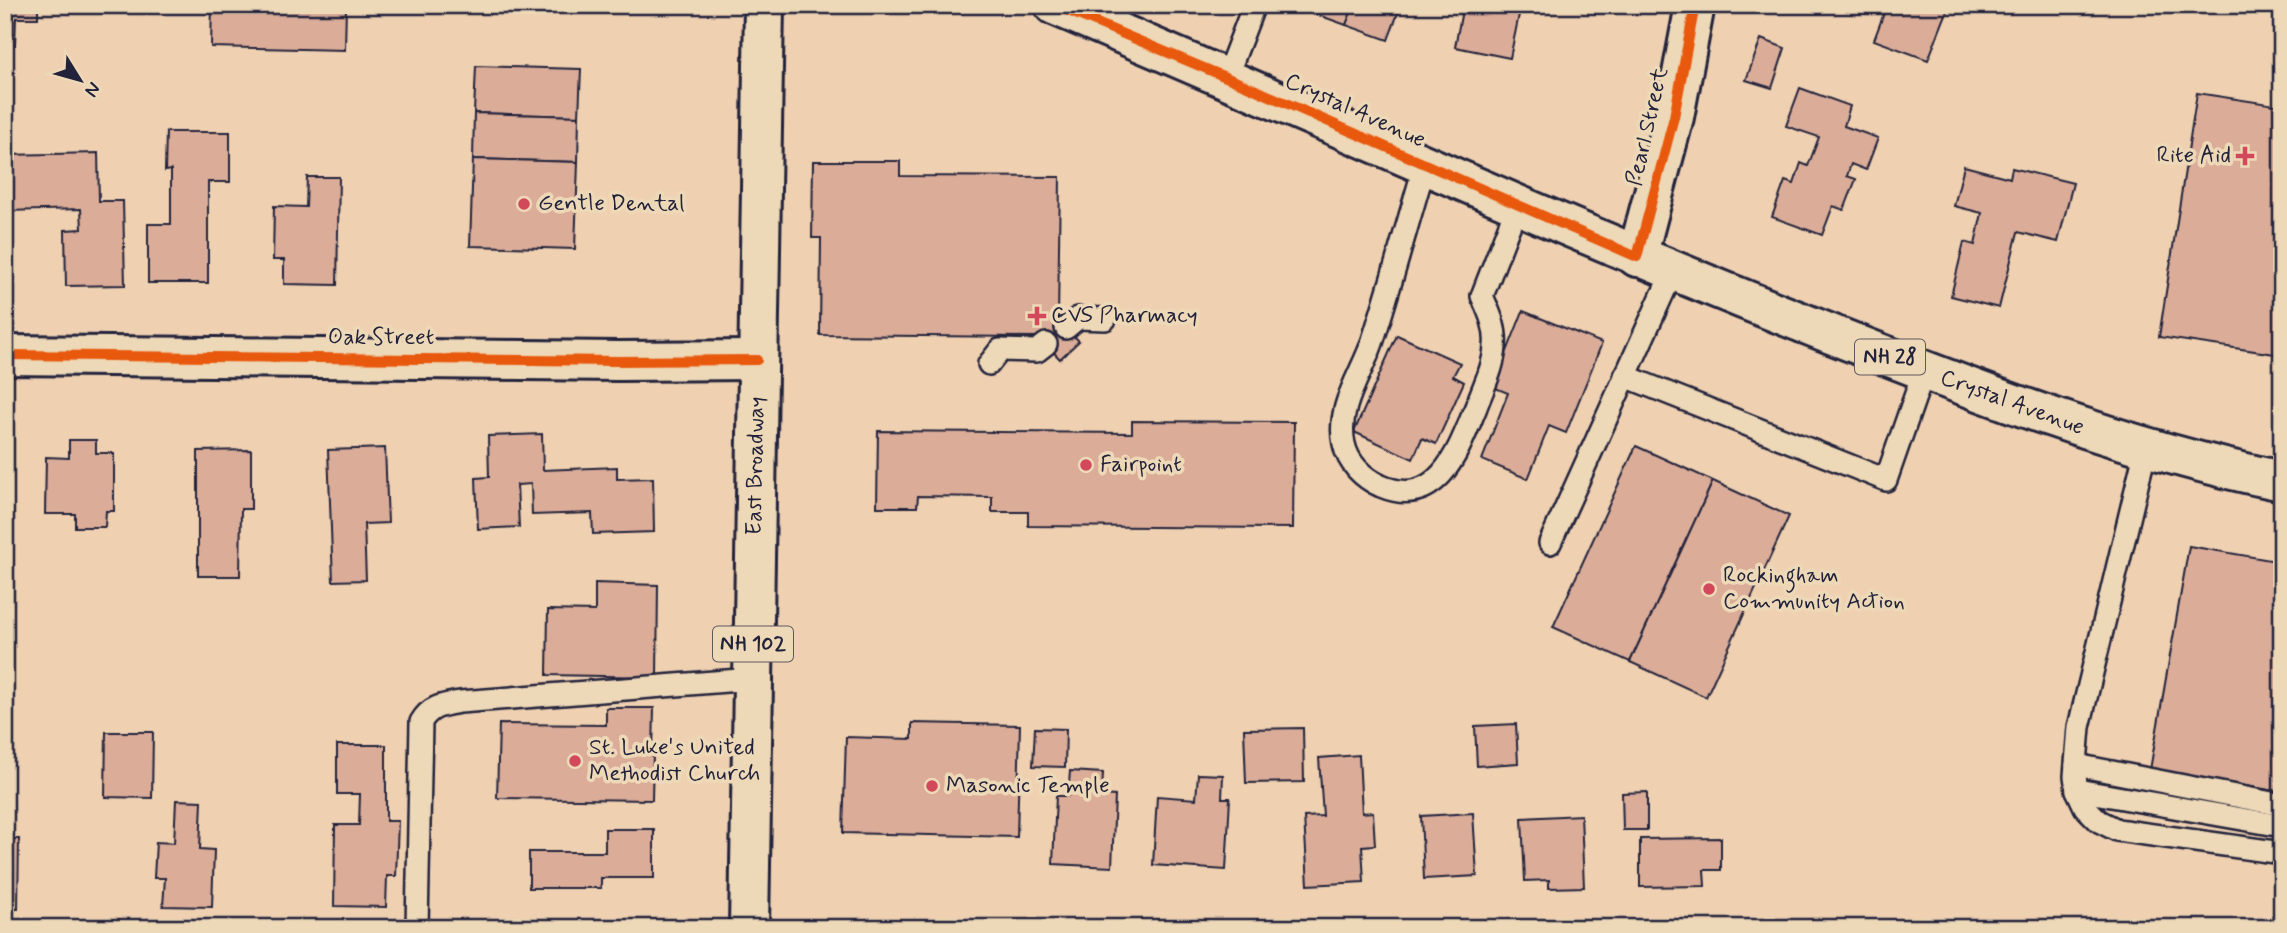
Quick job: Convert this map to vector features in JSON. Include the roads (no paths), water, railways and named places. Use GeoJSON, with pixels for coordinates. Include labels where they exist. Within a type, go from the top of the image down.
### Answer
{"type":"FeatureCollection","features":[{"type":"Feature","properties":{"kind":"main road","name":"East Broadway"},"geometry":{"type":"LineString","coordinates":[[749,928],[764,5]]}},
{"type":"Feature","properties":{"kind":"main road","name":"Crystal Avenue"},"geometry":{"type":"LineString","coordinates":[[1054,5],[1637,257],[1924,371],[2049,418],[2146,448],[2227,470],[2282,481]]}},
{"type":"Feature","properties":{"kind":"main road","name":"Pearl Street"},"geometry":{"type":"LineString","coordinates":[[1637,257],[1674,117],[1695,5]]}},
{"type":"Feature","properties":{"kind":"main road","name":"Oak Street"},"geometry":{"type":"LineString","coordinates":[[5,355],[757,360]]}},
{"type":"Feature","properties":{"kind":"lane"},"geometry":{"type":"LineString","coordinates":[[1226,78],[1254,5]]}},
{"type":"Feature","properties":{"kind":"lane"},"geometry":{"type":"LineString","coordinates":[[1425,165],[1371,346],[1350,393],[1343,421],[1343,443],[1350,462],[1362,474],[1381,486],[1404,492],[1424,488],[1441,475],[1457,453],[1489,373],[1495,346],[1493,323],[1482,296],[1517,206]]}},
{"type":"Feature","properties":{"kind":"lane"},"geometry":{"type":"LineString","coordinates":[[1550,542],[1673,271]]}},
{"type":"Feature","properties":{"kind":"lane"},"geometry":{"type":"LineString","coordinates":[[1066,328],[1078,318],[1105,319]]}},
{"type":"Feature","properties":{"kind":"lane"},"geometry":{"type":"LineString","coordinates":[[989,364],[1000,351],[1037,351],[1046,344]]}},
{"type":"Feature","properties":{"kind":"lane"},"geometry":{"type":"LineString","coordinates":[[1625,376],[1886,480],[1924,371]]}},
{"type":"Feature","properties":{"kind":"lane"},"geometry":{"type":"LineString","coordinates":[[2146,448],[2079,727],[2077,790],[2085,807],[2099,821],[2117,830],[2282,853]]}},
{"type":"Feature","properties":{"kind":"lane"},"geometry":{"type":"LineString","coordinates":[[417,928],[421,722],[426,713],[440,705],[460,702],[752,679]]}},
{"type":"Feature","properties":{"kind":"lane"},"geometry":{"type":"LineString","coordinates":[[2077,765],[2282,805]]}},
{"type":"Feature","properties":{"kind":"lane"},"geometry":{"type":"LineString","coordinates":[[2077,790],[2282,826]]}},
{"type":"Feature","properties":{"kind":"place","name":"Rite Aid"},"geometry":{"type":"Point","coordinates":[2245,156]}},
{"type":"Feature","properties":{"kind":"place","name":"Gentle Dental"},"geometry":{"type":"Point","coordinates":[524,204]}},
{"type":"Feature","properties":{"kind":"place","name":"CVS Pharmacy"},"geometry":{"type":"Point","coordinates":[1037,316]}},
{"type":"Feature","properties":{"kind":"place","name":"Fairpoint"},"geometry":{"type":"Point","coordinates":[1086,465]}},
{"type":"Feature","properties":{"kind":"place","name":"Rockingham Community Action"},"geometry":{"type":"Point","coordinates":[1709,589]}},
{"type":"Feature","properties":{"kind":"place","name":"St. Luke's United Methodist Church"},"geometry":{"type":"Point","coordinates":[575,761]}},
{"type":"Feature","properties":{"kind":"place","name":"Masonic Temple"},"geometry":{"type":"Point","coordinates":[932,786]}}]}
